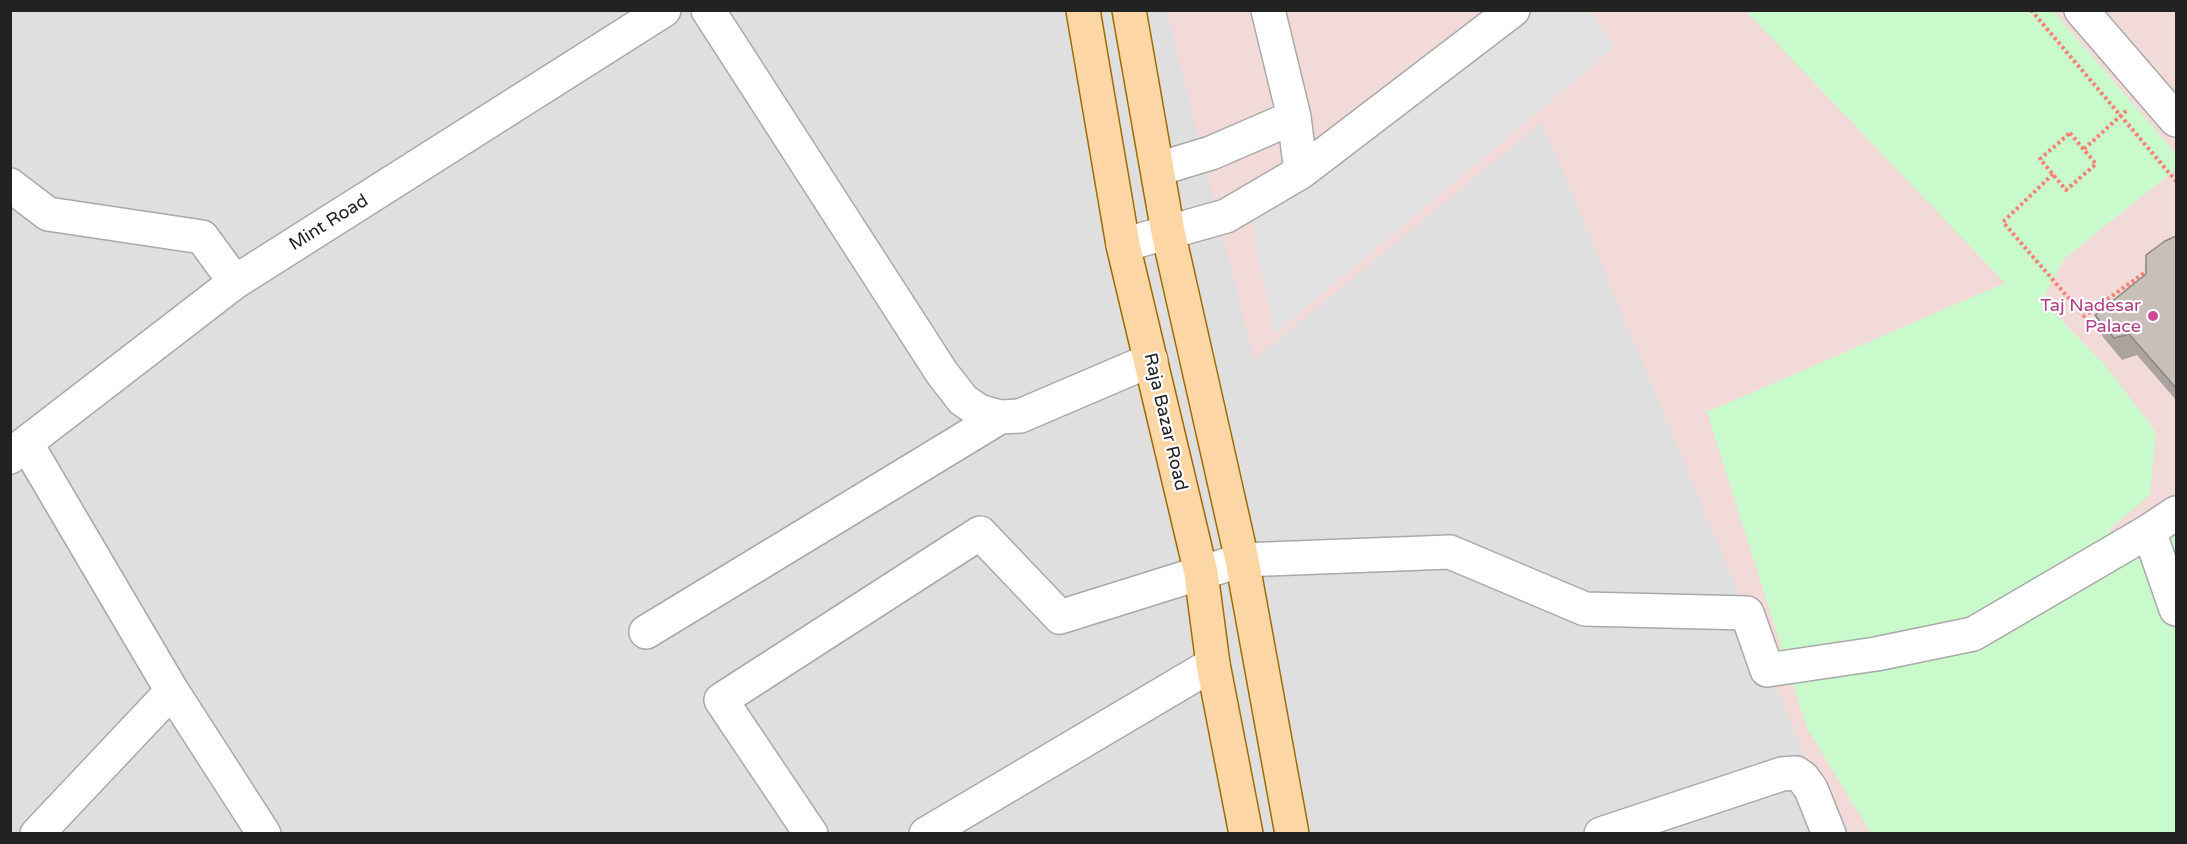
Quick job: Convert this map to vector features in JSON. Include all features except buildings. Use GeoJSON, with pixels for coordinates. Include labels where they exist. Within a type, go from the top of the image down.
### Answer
{"type":"FeatureCollection","features":[{"type":"Feature","properties":{"kind":"main road","name":"Raja Bazar Road"},"geometry":{"type":"LineString","coordinates":[[1083,10],[1123,244],[1201,573],[1213,664],[1246,834]]}},
{"type":"Feature","properties":{"kind":"main road"},"geometry":{"type":"LineString","coordinates":[[1129,10],[1168,232],[1242,560],[1292,834]]}},
{"type":"Feature","properties":{"kind":"street","name":"Mint Road"},"geometry":{"type":"LineString","coordinates":[[18,450],[235,282],[664,10]]}},
{"type":"Feature","properties":{"kind":"street"},"geometry":{"type":"LineString","coordinates":[[708,10],[942,373],[963,400],[979,411],[1000,417],[1020,416],[1150,360]]}},
{"type":"Feature","properties":{"kind":"street"},"geometry":{"type":"LineString","coordinates":[[1268,10],[1294,117],[1301,172]]}},
{"type":"Feature","properties":{"kind":"street"},"geometry":{"type":"LineString","coordinates":[[1123,244],[1226,216],[1301,172],[1513,10]]}},
{"type":"Feature","properties":{"kind":"street"},"geometry":{"type":"LineString","coordinates":[[2081,10],[2176,120]]}},
{"type":"Feature","properties":{"kind":"street"},"geometry":{"type":"LineString","coordinates":[[1158,169],[1211,153],[1294,117]]}},
{"type":"Feature","properties":{"kind":"street"},"geometry":{"type":"LineString","coordinates":[[10,185],[48,214],[202,237],[235,282]]}},
{"type":"Feature","properties":{"kind":"street"},"geometry":{"type":"LineString","coordinates":[[645,633],[1000,417]]}},
{"type":"Feature","properties":{"kind":"street"},"geometry":{"type":"LineString","coordinates":[[18,450],[264,834]]}},
{"type":"Feature","properties":{"kind":"street"},"geometry":{"type":"LineString","coordinates":[[811,834],[721,700],[980,533],[1060,616],[1242,560],[1450,552],[1585,609],[1747,614],[1767,670],[1876,654],[1973,634],[2176,513]]}},
{"type":"Feature","properties":{"kind":"street"},"geometry":{"type":"LineString","coordinates":[[2149,531],[2176,609]]}},
{"type":"Feature","properties":{"kind":"street"},"geometry":{"type":"LineString","coordinates":[[926,834],[1213,664]]}},
{"type":"Feature","properties":{"kind":"street"},"geometry":{"type":"LineString","coordinates":[[38,834],[172,691]]}},
{"type":"Feature","properties":{"kind":"street"},"geometry":{"type":"LineString","coordinates":[[1601,834],[1782,774],[1796,773],[1811,789],[1829,834]]}},
{"type":"Feature","properties":{"kind":"path"},"geometry":{"type":"LineString","coordinates":[[2031,10],[2176,181]]}},
{"type":"Feature","properties":{"kind":"path"},"geometry":{"type":"LineString","coordinates":[[2084,149],[2150,90]]}},
{"type":"Feature","properties":{"kind":"path"},"geometry":{"type":"LineString","coordinates":[[2070,133],[2096,165],[2066,190],[2053,174],[2040,159],[2070,133]]}},
{"type":"Feature","properties":{"kind":"path"},"geometry":{"type":"LineString","coordinates":[[2053,174],[2003,222],[2084,316],[2148,269]]}},
{"type":"Feature","properties":{"kind":"shaded area"},"geometry":{"type":"Polygon","coordinates":[[[11,11],[2176,11],[2176,833],[11,833],[11,11]]]}},
{"type":"Feature","properties":{"kind":"shaded area"},"geometry":{"type":"Polygon","coordinates":[[[1167,11],[2176,11],[2176,833],[1851,833],[1806,761],[1747,613],[1542,122],[1254,360],[1167,11]]]}},
{"type":"Feature","properties":{"kind":"shaded area"},"geometry":{"type":"Polygon","coordinates":[[[1490,11],[1589,11],[1615,47],[1274,334],[1247,199],[1490,11]]]}},
{"type":"Feature","properties":{"kind":"green space"},"geometry":{"type":"Polygon","coordinates":[[[1746,11],[2053,11],[2176,154],[2176,169],[2064,259],[2045,294],[2055,314],[2104,364],[2156,432],[2150,495],[2110,529],[2118,566],[2176,530],[2176,833],[1871,833],[1807,728],[1707,412],[2005,283],[1746,11]]]}},
{"type":"Feature","properties":{"kind":"place","name":"Taj Nadesar Palace"},"geometry":{"type":"Point","coordinates":[2153,316]}}]}
